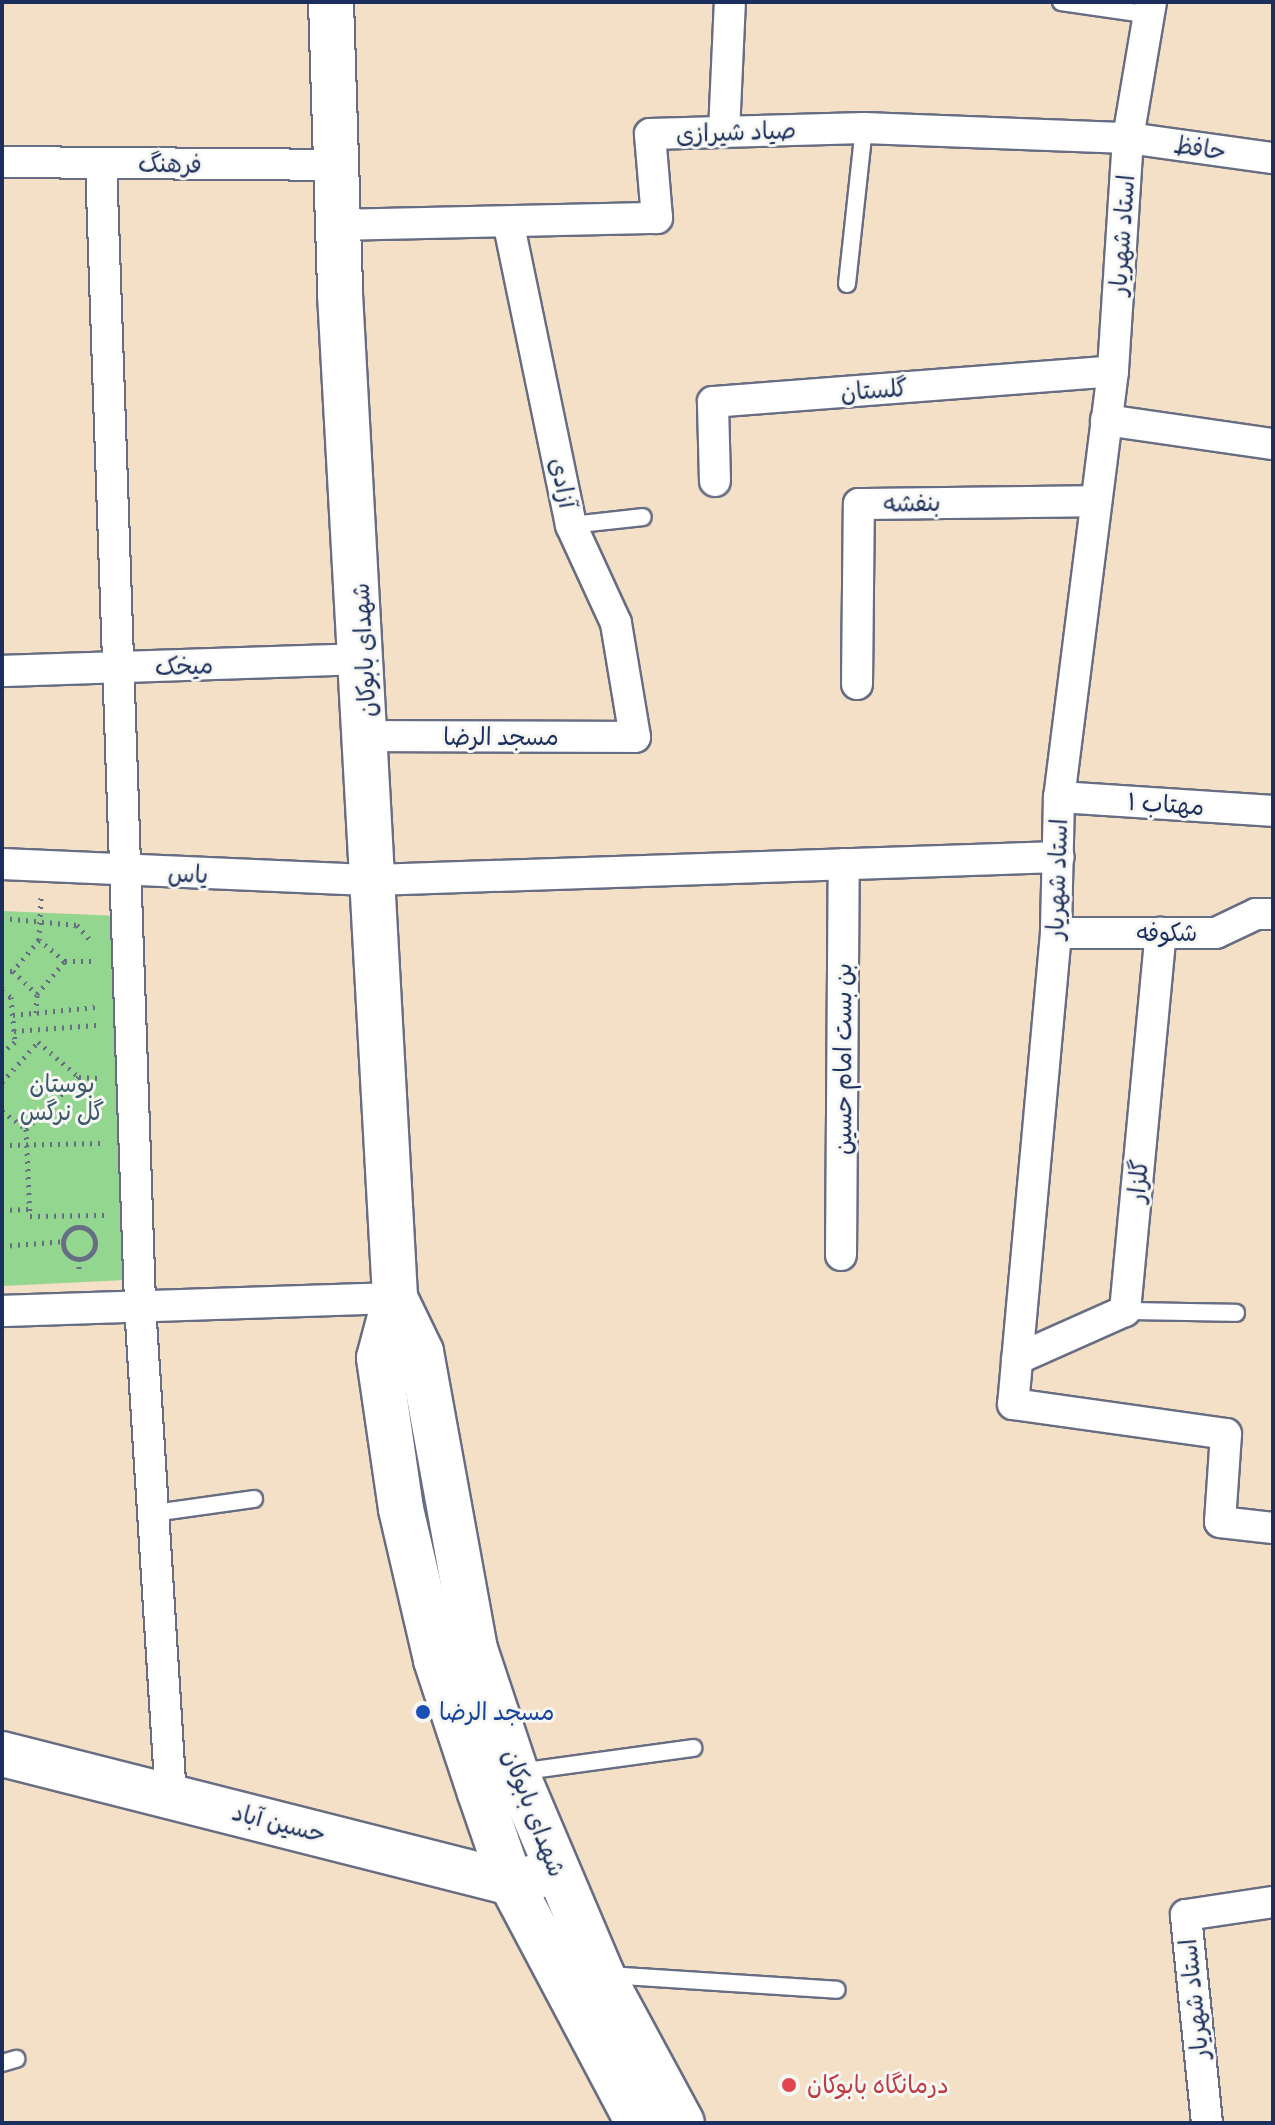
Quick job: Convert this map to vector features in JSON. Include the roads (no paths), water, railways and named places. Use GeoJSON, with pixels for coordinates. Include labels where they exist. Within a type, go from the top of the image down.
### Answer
{"type":"FeatureCollection","features":[{"type":"Feature","properties":{"kind":"street","name":"شهدای بابوکان"},"geometry":{"type":"LineString","coordinates":[[331,2],[339,225],[365,659],[395,1298],[379,1358],[401,1509],[436,1660],[511,1883],[638,2123]]}},
{"type":"Feature","properties":{"kind":"street"},"geometry":{"type":"LineString","coordinates":[[724,132],[730,2]]}},
{"type":"Feature","properties":{"kind":"street","name":"استاد شهریار"},"geometry":{"type":"LineString","coordinates":[[1151,8],[1128,138],[1113,371],[1059,797],[1056,933],[1013,1404],[1226,1434],[1220,1522],[1273,1528]]}},
{"type":"Feature","properties":{"kind":"street","name":"صیاد شیرازی"},"geometry":{"type":"LineString","coordinates":[[339,225],[657,218],[650,134],[864,128],[1128,138]]}},
{"type":"Feature","properties":{"kind":"street","name":"حافظ"},"geometry":{"type":"LineString","coordinates":[[1128,138],[1273,158]]}},
{"type":"Feature","properties":{"kind":"street","name":"فرهنگ"},"geometry":{"type":"LineString","coordinates":[[2,162],[338,165]]}},
{"type":"Feature","properties":{"kind":"street"},"geometry":{"type":"LineString","coordinates":[[101,163],[140,1305],[171,1795]]}},
{"type":"Feature","properties":{"kind":"street","name":"آزادی"},"geometry":{"type":"LineString","coordinates":[[508,222],[571,525],[616,623],[635,737]]}},
{"type":"Feature","properties":{"kind":"street","name":"گلستان"},"geometry":{"type":"LineString","coordinates":[[715,481],[713,402],[1113,371]]}},
{"type":"Feature","properties":{"kind":"street"},"geometry":{"type":"LineString","coordinates":[[1106,420],[1273,444]]}},
{"type":"Feature","properties":{"kind":"street","name":"بنفشه"},"geometry":{"type":"LineString","coordinates":[[857,684],[859,504],[1096,501]]}},
{"type":"Feature","properties":{"kind":"street","name":"میخک"},"geometry":{"type":"LineString","coordinates":[[2,671],[365,659]]}},
{"type":"Feature","properties":{"kind":"street","name":"مسجد الرضا"},"geometry":{"type":"LineString","coordinates":[[368,736],[635,737]]}},
{"type":"Feature","properties":{"kind":"street","name":"مهتاب ۱"},"geometry":{"type":"LineString","coordinates":[[1059,797],[1273,811]]}},
{"type":"Feature","properties":{"kind":"street","name":"یاس"},"geometry":{"type":"LineString","coordinates":[[2,864],[124,872],[374,880],[1059,857]]}},
{"type":"Feature","properties":{"kind":"street","name":"بن بست امام حسین"},"geometry":{"type":"LineString","coordinates":[[841,1255],[844,864]]}},
{"type":"Feature","properties":{"kind":"street","name":"شکوفه"},"geometry":{"type":"LineString","coordinates":[[1056,933],[1216,933],[1256,914],[1273,914]]}},
{"type":"Feature","properties":{"kind":"street","name":"گلزار"},"geometry":{"type":"LineString","coordinates":[[1125,1311],[1161,933]]}},
{"type":"Feature","properties":{"kind":"street","name":"شهدای بابوکان"},"geometry":{"type":"LineString","coordinates":[[395,1298],[421,1352],[475,1649],[516,1772],[602,1975],[682,2123]]}},
{"type":"Feature","properties":{"kind":"street"},"geometry":{"type":"LineString","coordinates":[[2,1311],[395,1298]]}},
{"type":"Feature","properties":{"kind":"street"},"geometry":{"type":"LineString","coordinates":[[1017,1359],[1125,1311]]}},
{"type":"Feature","properties":{"kind":"street","name":"حسین آباد"},"geometry":{"type":"LineString","coordinates":[[2,1754],[511,1883],[556,1872]]}},
{"type":"Feature","properties":{"kind":"street","name":"استاد شهریار"},"geometry":{"type":"LineString","coordinates":[[1207,2123],[1186,1915],[1273,1902]]}},
{"type":"Feature","properties":{"kind":"lane"},"geometry":{"type":"LineString","coordinates":[[1061,2],[1151,8]]}},
{"type":"Feature","properties":{"kind":"lane"},"geometry":{"type":"LineString","coordinates":[[847,284],[864,128]]}},
{"type":"Feature","properties":{"kind":"lane"},"geometry":{"type":"LineString","coordinates":[[571,525],[643,517]]}},
{"type":"Feature","properties":{"kind":"lane"},"geometry":{"type":"LineString","coordinates":[[1125,1311],[1236,1313]]}},
{"type":"Feature","properties":{"kind":"lane"},"geometry":{"type":"LineString","coordinates":[[154,1513],[254,1499]]}},
{"type":"Feature","properties":{"kind":"lane"},"geometry":{"type":"LineString","coordinates":[[516,1772],[693,1748]]}},
{"type":"Feature","properties":{"kind":"lane"},"geometry":{"type":"LineString","coordinates":[[602,1975],[837,1990]]}},
{"type":"Feature","properties":{"kind":"place","name":"مسجد الرضا"},"geometry":{"type":"Point","coordinates":[423,1712]}},
{"type":"Feature","properties":{"kind":"place","name":"درمانگاه بابوکان"},"geometry":{"type":"Point","coordinates":[789,2085]}},
{"type":"Feature","properties":{"kind":"park label","name":"بوستان گل نرگس"},"geometry":{"type":"Point","coordinates":[62,1098]}}]}
